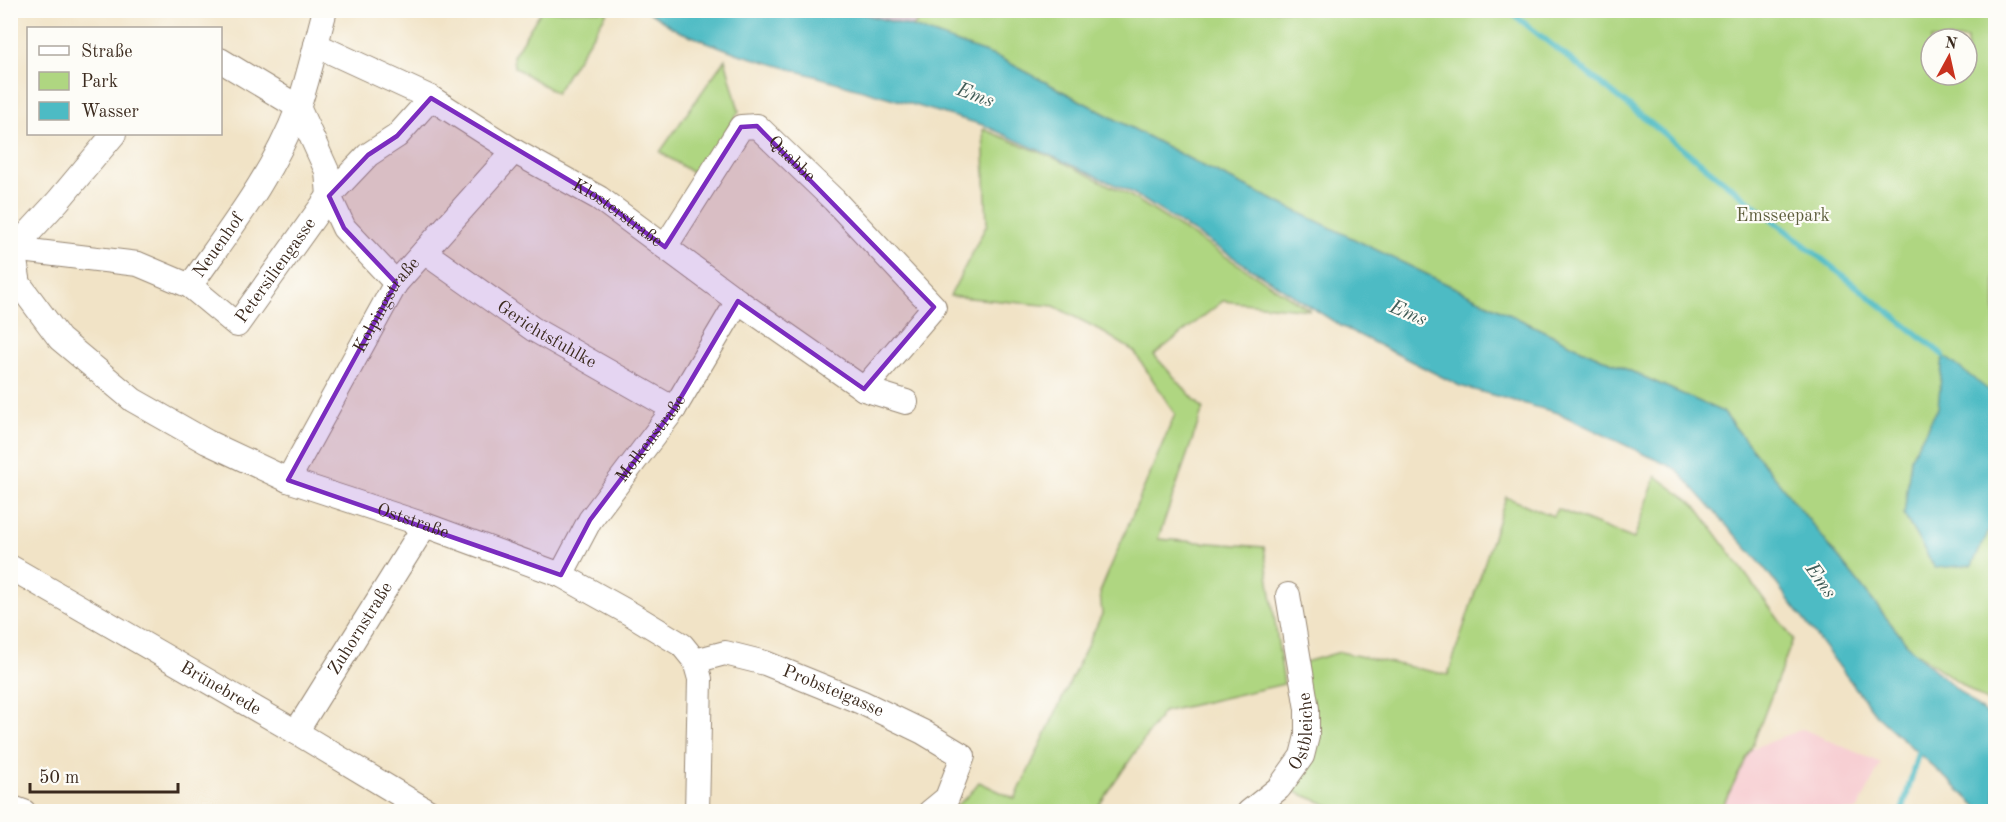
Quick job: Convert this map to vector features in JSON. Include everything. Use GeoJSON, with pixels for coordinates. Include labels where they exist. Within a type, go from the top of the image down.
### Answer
{"type":"FeatureCollection","features":[{"type":"Feature","properties":{"kind":"street","name":"Neuenhof"},"geometry":{"type":"LineString","coordinates":[[11,248],[138,264],[190,285],[255,193],[290,128],[325,10]]}},
{"type":"Feature","properties":{"kind":"street","name":"Klosterstraße"},"geometry":{"type":"LineString","coordinates":[[316,45],[430,98],[514,151],[599,198],[738,301],[864,389],[906,402]]}},
{"type":"Feature","properties":{"kind":"street"},"geometry":{"type":"LineString","coordinates":[[222,61],[298,107],[327,171],[329,196],[344,228],[396,283]]}},
{"type":"Feature","properties":{"kind":"street"},"geometry":{"type":"LineString","coordinates":[[329,196],[368,155],[397,136],[430,98]]}},
{"type":"Feature","properties":{"kind":"street","name":"Quabbe"},"geometry":{"type":"LineString","coordinates":[[665,247],[741,127],[757,126],[834,200],[934,307],[864,389]]}},
{"type":"Feature","properties":{"kind":"street"},"geometry":{"type":"LineString","coordinates":[[11,248],[58,201],[113,135]]}},
{"type":"Feature","properties":{"kind":"street","name":"Kolpingstraße"},"geometry":{"type":"LineString","coordinates":[[288,480],[396,283],[514,151]]}},
{"type":"Feature","properties":{"kind":"street","name":"Petersiliengasse"},"geometry":{"type":"LineString","coordinates":[[190,285],[237,325],[329,196]]}},
{"type":"Feature","properties":{"kind":"street","name":"Oststraße"},"geometry":{"type":"LineString","coordinates":[[11,248],[19,284],[60,339],[133,400],[207,442],[288,480],[425,525],[561,575],[682,645],[695,661]]}},
{"type":"Feature","properties":{"kind":"street","name":"Gerichtsfuhlke"},"geometry":{"type":"LineString","coordinates":[[424,252],[533,329],[674,409]]}},
{"type":"Feature","properties":{"kind":"street","name":"Molkenstraße"},"geometry":{"type":"LineString","coordinates":[[561,575],[591,520],[674,409],[738,301]]}},
{"type":"Feature","properties":{"kind":"street","name":"Zuhornstraße"},"geometry":{"type":"LineString","coordinates":[[296,732],[425,525]]}},
{"type":"Feature","properties":{"kind":"street","name":"Brünebrede"},"geometry":{"type":"LineString","coordinates":[[10,567],[296,732],[429,812]]}},
{"type":"Feature","properties":{"kind":"street","name":"Ostbleiche"},"geometry":{"type":"LineString","coordinates":[[1249,812],[1279,788],[1302,756],[1307,736],[1307,709],[1288,595]]}},
{"type":"Feature","properties":{"kind":"street","name":"Probsteigasse"},"geometry":{"type":"LineString","coordinates":[[695,661],[725,653],[765,663],[861,702],[923,732],[963,756],[947,798],[930,812]]}},
{"type":"Feature","properties":{"kind":"street"},"geometry":{"type":"LineString","coordinates":[[695,661],[700,679],[697,812]]}},
{"type":"Feature","properties":{"kind":"street"},"geometry":{"type":"LineString","coordinates":[[10,807],[24,812]]}},
{"type":"Feature","properties":{"kind":"highlighted area"},"geometry":{"type":"Polygon","coordinates":[[[431,98],[599,198],[665,247],[741,127],[757,126],[934,307],[864,389],[738,301],[674,409],[590,520],[561,575],[288,480],[396,283],[344,228],[329,196],[368,155],[397,136],[431,98]]]}},
{"type":"Feature","properties":{"kind":"shaded area"},"geometry":{"type":"Polygon","coordinates":[[[852,11],[927,11],[913,27],[852,11]]]}},
{"type":"Feature","properties":{"kind":"shaded area"},"geometry":{"type":"Polygon","coordinates":[[[1803,729],[1881,763],[1857,811],[1720,812],[1751,749],[1803,729]]]}},
{"type":"Feature","properties":{"kind":"green space","name":"Emsseepark"},"geometry":{"type":"Polygon","coordinates":[[[927,10],[1995,11],[1995,707],[1911,649],[1723,412],[1583,350],[1201,165],[1000,58],[913,27],[927,10]]]}},
{"type":"Feature","properties":{"kind":"green space"},"geometry":{"type":"Polygon","coordinates":[[[541,11],[608,11],[556,93],[514,67],[513,56],[541,11]]]}},
{"type":"Feature","properties":{"kind":"green space"},"geometry":{"type":"Polygon","coordinates":[[[725,59],[739,111],[699,177],[660,152],[725,59]]]}},
{"type":"Feature","properties":{"kind":"green space"},"geometry":{"type":"Polygon","coordinates":[[[983,129],[1056,159],[1129,195],[1310,310],[1223,301],[1154,355],[1203,409],[1158,539],[1264,547],[1284,684],[1163,712],[1095,811],[948,812],[968,796],[979,782],[1015,799],[1102,614],[1100,592],[1175,414],[1134,351],[1096,328],[1054,306],[950,296],[987,224],[983,129]]]}},
{"type":"Feature","properties":{"kind":"green space"},"geometry":{"type":"Polygon","coordinates":[[[1656,476],[1696,506],[1793,639],[1751,749],[1720,811],[1339,812],[1326,804],[1288,789],[1305,662],[1340,652],[1448,675],[1506,497],[1553,516],[1557,509],[1634,539],[1656,476]]]}},
{"type":"Feature","properties":{"kind":"water","name":"Ems"},"geometry":{"type":"Polygon","coordinates":[[[647,11],[852,11],[913,27],[1000,58],[1201,165],[1583,350],[1723,412],[1911,649],[1995,722],[1995,811],[1982,811],[1876,715],[1763,566],[1676,469],[1558,413],[1460,386],[1341,326],[1131,192],[983,125],[739,54],[678,31],[647,11]]]}},
{"type":"Feature","properties":{"kind":"water"},"geometry":{"type":"Polygon","coordinates":[[[1943,355],[1995,395],[1995,519],[1972,565],[1935,568],[1904,515],[1911,457],[1938,408],[1943,355]]]}},
{"type":"Feature","properties":{"kind":"waterway"},"geometry":{"type":"LineString","coordinates":[[1508,10],[1943,355]]}},
{"type":"Feature","properties":{"kind":"waterway"},"geometry":{"type":"LineString","coordinates":[[1902,812],[1920,746]]}}]}
